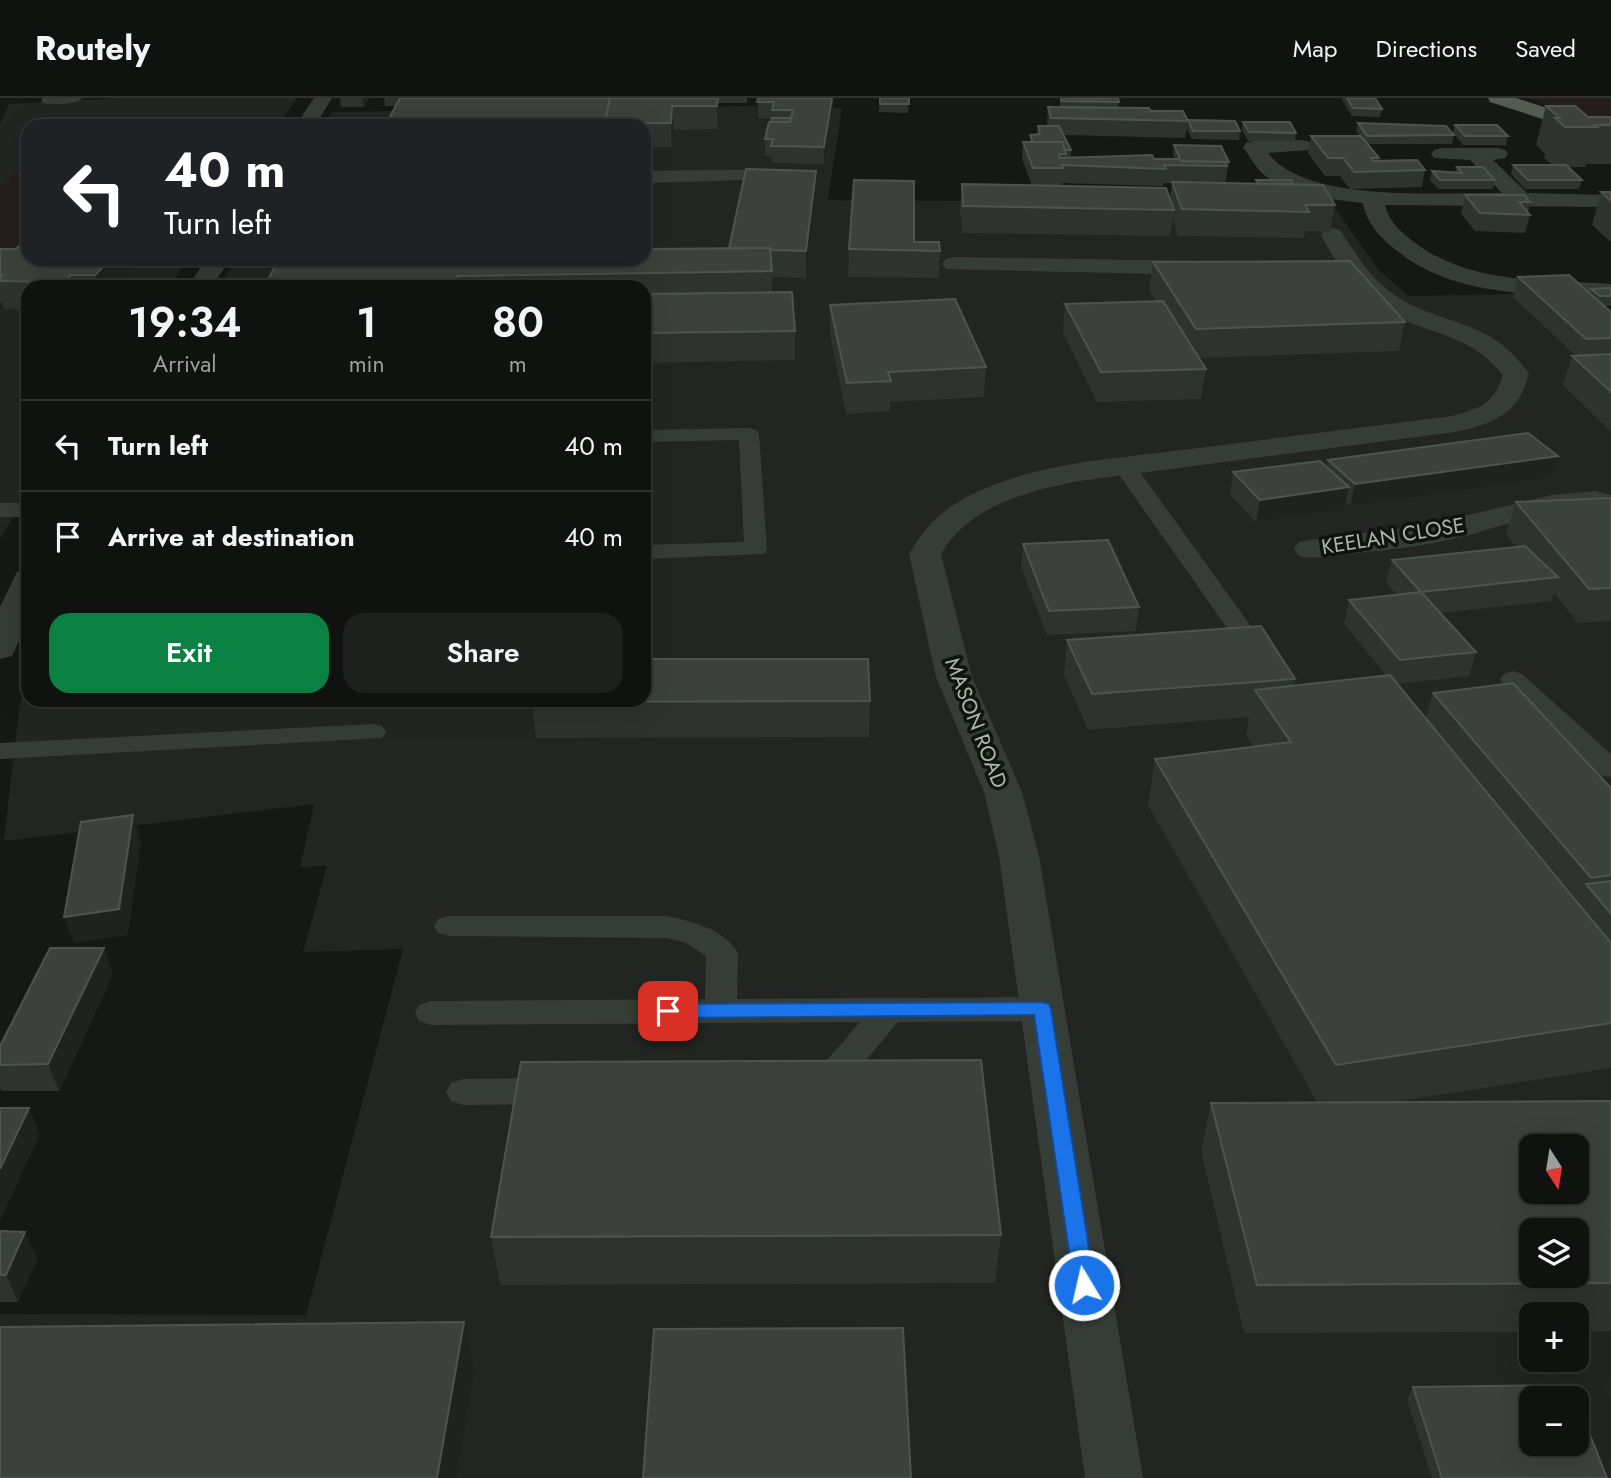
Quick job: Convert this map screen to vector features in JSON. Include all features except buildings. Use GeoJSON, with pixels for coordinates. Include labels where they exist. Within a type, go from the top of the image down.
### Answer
{"type":"FeatureCollection","features":[{"type":"Feature","properties":{"kind":"main road"},"geometry":{"type":"LineString","coordinates":[[1497,98],[1609,133]]}},
{"type":"Feature","properties":{"kind":"street"},"geometry":{"type":"LineString","coordinates":[[310,119],[323,98]]}},
{"type":"Feature","properties":{"kind":"street"},"geometry":{"type":"LineString","coordinates":[[1229,146],[1303,146]]}},
{"type":"Feature","properties":{"kind":"street"},"geometry":{"type":"LineString","coordinates":[[1253,147],[1267,166],[1306,187],[1374,198],[1611,201]]}},
{"type":"Feature","properties":{"kind":"street"},"geometry":{"type":"LineString","coordinates":[[1441,154],[1498,154]]}},
{"type":"Feature","properties":{"kind":"street"},"geometry":{"type":"LineString","coordinates":[[1475,154],[1522,201]]}},
{"type":"Feature","properties":{"kind":"street"},"geometry":{"type":"LineString","coordinates":[[651,176],[723,166],[776,176]]}},
{"type":"Feature","properties":{"kind":"street"},"geometry":{"type":"LineString","coordinates":[[1374,198],[1380,223],[1412,254],[1438,268],[1476,281],[1611,290]]}},
{"type":"Feature","properties":{"kind":"street","name":"MASON ROAD"},"geometry":{"type":"LineString","coordinates":[[1114,1478],[1019,856],[1003,792],[954,677],[925,554],[941,528],[981,500],[1023,482],[1124,466],[1455,424],[1491,413],[1511,396],[1516,374],[1501,354],[1476,336],[1400,309],[1339,270],[1332,235]]}},
{"type":"Feature","properties":{"kind":"street"},"geometry":{"type":"LineString","coordinates":[[954,264],[1229,268]]}},
{"type":"Feature","properties":{"kind":"street","name":"KEELAN CLOSE"},"geometry":{"type":"LineString","coordinates":[[1310,549],[1440,533],[1553,505],[1606,502]]}},
{"type":"Feature","properties":{"kind":"street"},"geometry":{"type":"LineString","coordinates":[[0,649],[21,596]]}},
{"type":"Feature","properties":{"kind":"lane"},"geometry":{"type":"LineString","coordinates":[[47,100],[76,98]]}},
{"type":"Feature","properties":{"kind":"lane"},"geometry":{"type":"LineString","coordinates":[[1594,215],[1611,216]]}},
{"type":"Feature","properties":{"kind":"lane"},"geometry":{"type":"LineString","coordinates":[[651,436],[749,434],[756,550],[651,552]]}},
{"type":"Feature","properties":{"kind":"lane"},"geometry":{"type":"LineString","coordinates":[[1124,466],[1241,630]]}},
{"type":"Feature","properties":{"kind":"lane"},"geometry":{"type":"LineString","coordinates":[[0,509],[21,510]]}},
{"type":"Feature","properties":{"kind":"lane"},"geometry":{"type":"LineString","coordinates":[[1513,679],[1611,769]]}},
{"type":"Feature","properties":{"kind":"lane"},"geometry":{"type":"LineString","coordinates":[[0,751],[373,732]]}},
{"type":"Feature","properties":{"kind":"lane"},"geometry":{"type":"LineString","coordinates":[[449,926],[667,927],[693,933],[711,942],[722,953],[721,1011]]}},
{"type":"Feature","properties":{"kind":"lane"},"geometry":{"type":"LineString","coordinates":[[431,1013],[1042,1009]]}},
{"type":"Feature","properties":{"kind":"lane"},"geometry":{"type":"LineString","coordinates":[[782,1088],[805,1086],[833,1076],[889,1010]]}},
{"type":"Feature","properties":{"kind":"lane"},"geometry":{"type":"LineString","coordinates":[[463,1092],[589,1091]]}},
{"type":"Feature","properties":{"kind":"shaded area"},"geometry":{"type":"Polygon","coordinates":[[[123,98],[297,98],[283,119],[21,119],[21,266],[183,266],[174,280],[21,280],[21,506],[0,538],[0,124],[9,104],[123,98]]]}},
{"type":"Feature","properties":{"kind":"shaded area"},"geometry":{"type":"Polygon","coordinates":[[[1528,98],[1611,98],[1611,121],[1590,119],[1528,98]]]}},
{"type":"Feature","properties":{"kind":"shaded area"},"geometry":{"type":"Polygon","coordinates":[[[749,106],[842,108],[828,200],[1332,204],[1378,269],[1408,296],[1570,293],[1611,328],[1611,1478],[0,1478],[0,1314],[306,1315],[403,949],[303,952],[327,866],[300,867],[314,804],[4,841],[21,701],[21,707],[651,707],[651,280],[223,280],[232,266],[651,266],[651,119],[328,119],[332,112],[749,106]]]}},
{"type":"Feature","properties":{"kind":"shaded area"},"geometry":{"type":"Polygon","coordinates":[[[21,169],[21,252],[0,252],[0,187],[21,169]]]}},
{"type":"Feature","properties":{"kind":"route"},"geometry":{"type":"LineString","coordinates":[[668,1011],[1042,1009],[1084,1285]]}}]}
